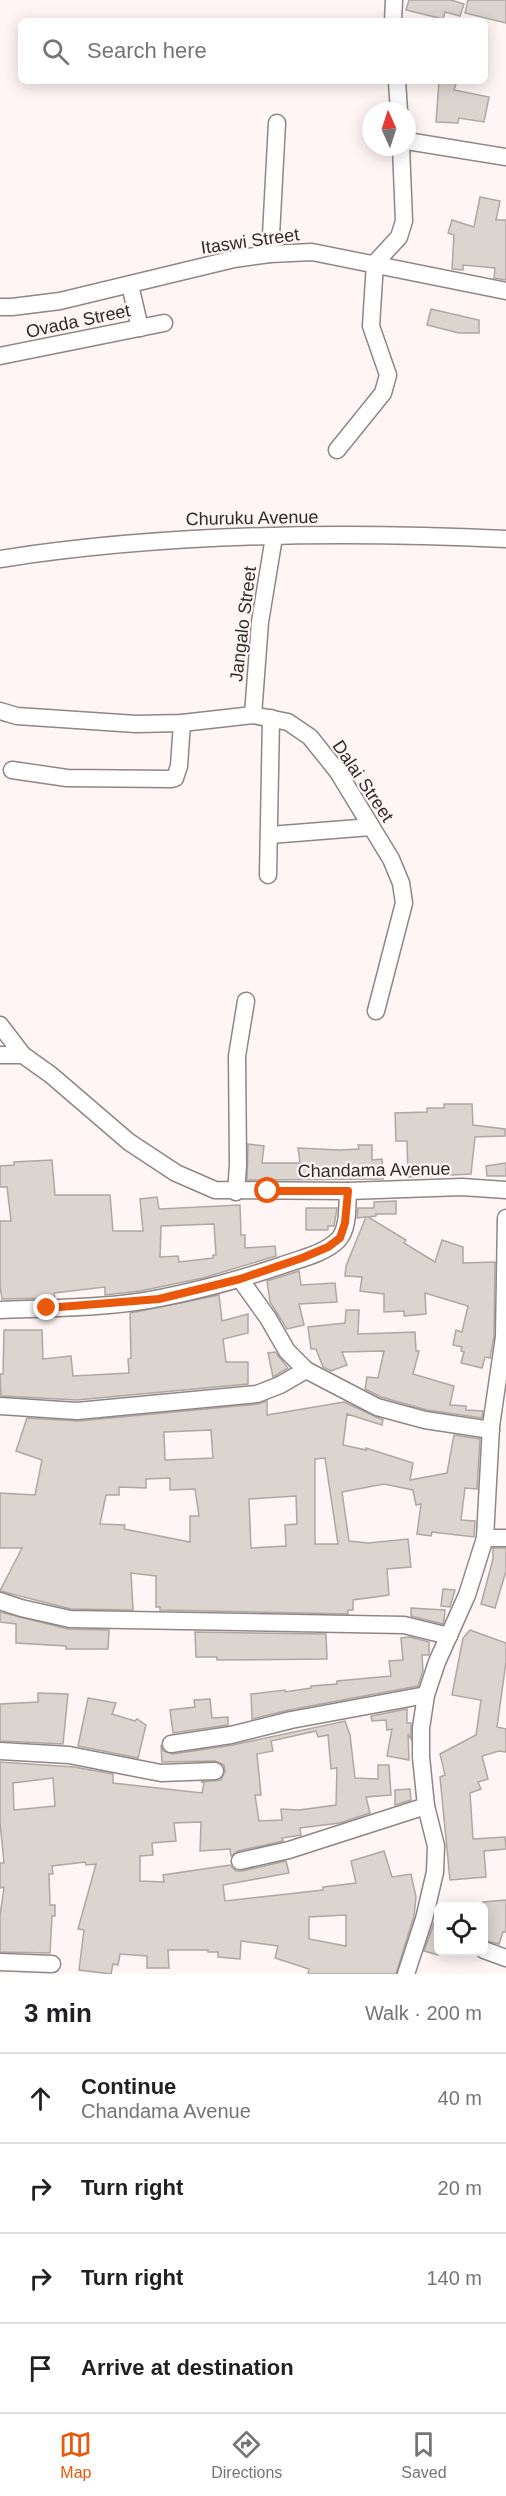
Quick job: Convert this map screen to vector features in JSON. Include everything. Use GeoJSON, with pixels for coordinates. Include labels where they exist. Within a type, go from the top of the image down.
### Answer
{"type":"FeatureCollection","features":[{"type":"Feature","properties":{"kind":"street"},"geometry":{"type":"LineString","coordinates":[[393,18],[394,0]]}},
{"type":"Feature","properties":{"kind":"street"},"geometry":{"type":"LineString","coordinates":[[397,84],[398,102]]}},
{"type":"Feature","properties":{"kind":"street"},"geometry":{"type":"LineString","coordinates":[[270,254],[278,123]]}},
{"type":"Feature","properties":{"kind":"street"},"geometry":{"type":"LineString","coordinates":[[416,142],[506,157]]}},
{"type":"Feature","properties":{"kind":"street"},"geometry":{"type":"LineString","coordinates":[[337,450],[382,393],[388,375],[371,326],[375,263],[399,237],[404,221],[401,156]]}},
{"type":"Feature","properties":{"kind":"street","name":"Itaswi Street"},"geometry":{"type":"LineString","coordinates":[[0,307],[12,308],[60,301],[234,259],[312,252],[506,291]]}},
{"type":"Feature","properties":{"kind":"street"},"geometry":{"type":"LineString","coordinates":[[130,285],[140,328]]}},
{"type":"Feature","properties":{"kind":"street","name":"Ovada Street"},"geometry":{"type":"LineString","coordinates":[[0,357],[164,323]]}},
{"type":"Feature","properties":{"kind":"street","name":"Churuku Avenue"},"geometry":{"type":"LineString","coordinates":[[0,559],[60,550],[161,540],[369,536],[506,539]]}},
{"type":"Feature","properties":{"kind":"street","name":"Jangalo Street"},"geometry":{"type":"LineString","coordinates":[[253,715],[260,622],[274,537]]}},
{"type":"Feature","properties":{"kind":"street","name":"Dalai Street"},"geometry":{"type":"LineString","coordinates":[[0,711],[17,716],[136,724],[182,723],[253,715],[288,723],[310,737],[338,772],[398,872],[404,903],[376,1011]]}},
{"type":"Feature","properties":{"kind":"street"},"geometry":{"type":"LineString","coordinates":[[268,875],[271,718]]}},
{"type":"Feature","properties":{"kind":"street"},"geometry":{"type":"LineString","coordinates":[[12,770],[67,778],[175,778],[179,766],[182,723]]}},
{"type":"Feature","properties":{"kind":"street"},"geometry":{"type":"LineString","coordinates":[[270,835],[371,826]]}},
{"type":"Feature","properties":{"kind":"street"},"geometry":{"type":"LineString","coordinates":[[236,1192],[238,1165],[237,1056],[246,1001]]}},
{"type":"Feature","properties":{"kind":"street","name":"Chandama Avenue"},"geometry":{"type":"LineString","coordinates":[[0,1025],[23,1055],[51,1075],[129,1142],[153,1159],[202,1186],[236,1192],[348,1191],[410,1187],[506,1190]]}},
{"type":"Feature","properties":{"kind":"street"},"geometry":{"type":"LineString","coordinates":[[0,1055],[23,1055]]}},
{"type":"Feature","properties":{"kind":"street"},"geometry":{"type":"LineString","coordinates":[[0,1310],[159,1299],[240,1279],[302,1258],[328,1247],[340,1238],[345,1223],[348,1191]]}},
{"type":"Feature","properties":{"kind":"street"},"geometry":{"type":"LineString","coordinates":[[406,1974],[431,1920],[435,1872],[436,1846],[426,1806],[421,1757],[421,1728],[426,1695],[467,1595],[485,1538],[491,1430],[504,1361],[506,1218]]}},
{"type":"Feature","properties":{"kind":"street"},"geometry":{"type":"LineString","coordinates":[[240,1279],[268,1318],[287,1351],[306,1370],[377,1407],[454,1425],[491,1430]]}},
{"type":"Feature","properties":{"kind":"street"},"geometry":{"type":"LineString","coordinates":[[0,1406],[77,1411],[257,1394],[280,1385],[306,1370]]}},
{"type":"Feature","properties":{"kind":"street"},"geometry":{"type":"LineString","coordinates":[[485,1538],[506,1538]]}},
{"type":"Feature","properties":{"kind":"street"},"geometry":{"type":"LineString","coordinates":[[0,1601],[21,1608],[70,1618],[404,1625],[449,1636]]}},
{"type":"Feature","properties":{"kind":"street"},"geometry":{"type":"LineString","coordinates":[[171,1744],[231,1735],[291,1720],[426,1695]]}},
{"type":"Feature","properties":{"kind":"street"},"geometry":{"type":"LineString","coordinates":[[0,1751],[69,1755],[161,1773],[215,1772]]}},
{"type":"Feature","properties":{"kind":"street"},"geometry":{"type":"LineString","coordinates":[[240,1861],[289,1850],[426,1806]]}},
{"type":"Feature","properties":{"kind":"street"},"geometry":{"type":"LineString","coordinates":[[488,1952],[506,1959]]}},
{"type":"Feature","properties":{"kind":"street"},"geometry":{"type":"LineString","coordinates":[[0,1962],[52,1964]]}},
{"type":"Feature","properties":{"kind":"building"},"geometry":{"type":"Polygon","coordinates":[[[409,0],[451,0],[464,4],[460,16],[445,12],[443,18],[406,10],[409,0]]]}},
{"type":"Feature","properties":{"kind":"building"},"geometry":{"type":"Polygon","coordinates":[[[468,0],[506,0],[506,23],[465,13],[468,0]]]}},
{"type":"Feature","properties":{"kind":"building"},"geometry":{"type":"Polygon","coordinates":[[[439,84],[456,84],[454,90],[489,97],[484,122],[459,118],[458,123],[436,122],[439,84]]]}},
{"type":"Feature","properties":{"kind":"building"},"geometry":{"type":"Polygon","coordinates":[[[480,197],[500,201],[496,220],[506,220],[506,280],[494,278],[495,268],[463,265],[463,270],[452,269],[454,235],[448,233],[452,220],[474,227],[480,197]]]}},
{"type":"Feature","properties":{"kind":"building"},"geometry":{"type":"Polygon","coordinates":[[[431,309],[479,320],[479,333],[459,333],[427,325],[431,309]]]}},
{"type":"Feature","properties":{"kind":"building"},"geometry":{"type":"Polygon","coordinates":[[[444,1104],[472,1104],[473,1125],[505,1129],[505,1136],[475,1137],[471,1174],[408,1177],[407,1141],[396,1141],[395,1113],[427,1112],[427,1108],[444,1108],[444,1104]]]}},
{"type":"Feature","properties":{"kind":"building"},"geometry":{"type":"Polygon","coordinates":[[[248,1144],[264,1146],[262,1163],[300,1163],[298,1148],[340,1150],[359,1149],[358,1145],[372,1145],[372,1160],[382,1159],[383,1179],[247,1180],[248,1144]]]}},
{"type":"Feature","properties":{"kind":"building"},"geometry":{"type":"Polygon","coordinates":[[[52,1160],[55,1195],[110,1195],[113,1231],[143,1231],[140,1199],[157,1197],[159,1209],[240,1205],[241,1235],[245,1235],[245,1248],[275,1246],[276,1256],[203,1278],[140,1291],[105,1295],[105,1287],[54,1293],[55,1298],[2,1299],[0,1221],[11,1221],[7,1187],[0,1187],[0,1166],[14,1165],[14,1162],[52,1160]],[[214,1224],[161,1226],[160,1257],[178,1256],[179,1262],[213,1258],[213,1255],[216,1255],[214,1224]]]}},
{"type":"Feature","properties":{"kind":"building"},"geometry":{"type":"Polygon","coordinates":[[[506,1163],[506,1176],[487,1176],[486,1166],[506,1163]]]}},
{"type":"Feature","properties":{"kind":"building"},"geometry":{"type":"Polygon","coordinates":[[[396,1201],[396,1214],[376,1214],[376,1216],[368,1217],[406,1240],[404,1243],[435,1262],[442,1240],[463,1247],[463,1263],[495,1262],[494,1336],[490,1358],[485,1357],[482,1368],[461,1363],[464,1352],[461,1351],[462,1347],[453,1345],[456,1330],[462,1332],[468,1306],[425,1293],[426,1314],[404,1316],[404,1311],[384,1312],[384,1294],[360,1291],[362,1277],[345,1276],[346,1266],[366,1217],[357,1218],[358,1208],[374,1208],[374,1202],[396,1201]]]}},
{"type":"Feature","properties":{"kind":"building"},"geometry":{"type":"Polygon","coordinates":[[[306,1208],[337,1208],[334,1226],[328,1226],[328,1230],[306,1230],[306,1208]]]}},
{"type":"Feature","properties":{"kind":"building"},"geometry":{"type":"Polygon","coordinates":[[[299,1271],[301,1285],[335,1283],[337,1302],[299,1304],[304,1325],[287,1329],[270,1302],[267,1281],[299,1271]]]}},
{"type":"Feature","properties":{"kind":"building"},"geometry":{"type":"Polygon","coordinates":[[[219,1295],[222,1321],[248,1314],[248,1333],[223,1339],[226,1362],[248,1362],[248,1384],[77,1400],[1,1396],[0,1374],[3,1374],[4,1330],[42,1330],[43,1359],[71,1356],[73,1376],[129,1373],[130,1313],[219,1295]]]}},
{"type":"Feature","properties":{"kind":"building"},"geometry":{"type":"Polygon","coordinates":[[[346,1310],[359,1310],[358,1334],[415,1332],[416,1351],[419,1351],[413,1374],[454,1386],[450,1405],[466,1406],[466,1410],[483,1411],[482,1418],[427,1410],[381,1397],[365,1389],[367,1377],[378,1378],[384,1351],[342,1352],[347,1365],[331,1371],[323,1367],[316,1349],[311,1349],[308,1327],[345,1323],[346,1310]]]}},
{"type":"Feature","properties":{"kind":"building"},"geometry":{"type":"Polygon","coordinates":[[[275,1352],[288,1368],[273,1377],[268,1353],[275,1352]]]}},
{"type":"Feature","properties":{"kind":"building"},"geometry":{"type":"Polygon","coordinates":[[[267,1401],[267,1415],[344,1402],[383,1420],[382,1425],[347,1414],[343,1445],[366,1450],[366,1448],[413,1463],[410,1480],[447,1473],[454,1435],[480,1439],[477,1489],[465,1488],[461,1520],[475,1521],[474,1537],[432,1532],[431,1536],[417,1534],[421,1504],[416,1505],[413,1490],[384,1484],[342,1492],[349,1541],[368,1543],[408,1539],[411,1567],[387,1569],[389,1595],[353,1600],[353,1610],[348,1610],[348,1614],[160,1610],[160,1607],[156,1607],[156,1576],[131,1573],[133,1610],[71,1609],[0,1591],[22,1548],[0,1548],[0,1493],[35,1495],[42,1460],[16,1451],[27,1418],[78,1421],[258,1404],[267,1401]],[[211,1430],[164,1432],[165,1460],[213,1458],[211,1430]],[[325,1458],[315,1459],[315,1544],[338,1544],[325,1458]],[[170,1478],[146,1479],[146,1488],[119,1487],[119,1495],[106,1495],[100,1524],[125,1525],[124,1529],[190,1542],[190,1516],[199,1516],[195,1489],[170,1490],[170,1478]],[[296,1496],[249,1499],[251,1548],[286,1546],[285,1525],[297,1524],[296,1496]]]}},
{"type":"Feature","properties":{"kind":"building"},"geometry":{"type":"Polygon","coordinates":[[[493,1548],[506,1548],[506,1571],[495,1608],[481,1604],[493,1559],[493,1548]]]}},
{"type":"Feature","properties":{"kind":"building"},"geometry":{"type":"Polygon","coordinates":[[[443,1589],[455,1590],[450,1607],[441,1606],[443,1589]]]}},
{"type":"Feature","properties":{"kind":"building"},"geometry":{"type":"Polygon","coordinates":[[[411,1608],[445,1610],[443,1624],[411,1616],[411,1608]]]}},
{"type":"Feature","properties":{"kind":"building"},"geometry":{"type":"Polygon","coordinates":[[[0,1612],[68,1629],[109,1630],[108,1649],[66,1649],[66,1646],[16,1643],[16,1624],[0,1622],[0,1612]]]}},
{"type":"Feature","properties":{"kind":"building"},"geometry":{"type":"Polygon","coordinates":[[[470,1630],[506,1643],[506,1662],[497,1727],[506,1729],[506,1752],[499,1751],[482,1756],[488,1779],[478,1782],[481,1789],[470,1793],[473,1839],[505,1837],[506,1849],[484,1851],[486,1877],[450,1880],[440,1777],[445,1775],[440,1754],[476,1735],[481,1700],[452,1695],[463,1638],[470,1630]]]}},
{"type":"Feature","properties":{"kind":"building"},"geometry":{"type":"Polygon","coordinates":[[[195,1632],[326,1634],[327,1659],[217,1660],[217,1657],[196,1657],[195,1632]]]}},
{"type":"Feature","properties":{"kind":"building"},"geometry":{"type":"Polygon","coordinates":[[[410,1637],[429,1642],[429,1655],[422,1655],[423,1671],[418,1686],[252,1719],[251,1694],[285,1690],[285,1692],[311,1688],[311,1686],[337,1684],[337,1681],[391,1676],[389,1661],[403,1660],[401,1638],[410,1637]]]}},
{"type":"Feature","properties":{"kind":"building"},"geometry":{"type":"Polygon","coordinates":[[[38,1693],[68,1694],[63,1744],[0,1741],[0,1704],[38,1702],[38,1693]]]}},
{"type":"Feature","properties":{"kind":"building"},"geometry":{"type":"Polygon","coordinates":[[[88,1698],[116,1703],[112,1714],[135,1721],[137,1719],[146,1725],[138,1758],[78,1746],[88,1698]]]}},
{"type":"Feature","properties":{"kind":"building"},"geometry":{"type":"Polygon","coordinates":[[[210,1699],[212,1718],[228,1717],[228,1725],[173,1733],[170,1710],[195,1707],[194,1700],[210,1699]]]}},
{"type":"Feature","properties":{"kind":"building"},"geometry":{"type":"Polygon","coordinates":[[[407,1709],[407,1723],[411,1723],[411,1739],[408,1734],[409,1760],[387,1756],[392,1729],[387,1730],[386,1720],[372,1721],[371,1716],[407,1709]]]}},
{"type":"Feature","properties":{"kind":"building"},"geometry":{"type":"Polygon","coordinates":[[[345,1721],[350,1735],[355,1778],[378,1779],[378,1765],[389,1765],[391,1795],[366,1797],[370,1813],[340,1823],[300,1828],[301,1835],[238,1851],[231,1856],[230,1849],[200,1851],[201,1822],[174,1823],[176,1841],[152,1843],[153,1855],[140,1856],[140,1881],[164,1882],[163,1875],[230,1865],[236,1871],[242,1871],[286,1861],[289,1873],[223,1885],[225,1901],[323,1890],[323,1887],[356,1883],[351,1861],[384,1851],[392,1877],[411,1874],[416,1897],[414,1916],[396,1974],[308,1974],[309,1969],[275,1958],[278,1946],[241,1941],[240,1959],[218,1957],[218,1952],[208,1952],[208,1950],[168,1950],[169,1968],[147,1968],[147,1956],[120,1954],[118,1965],[113,1964],[111,1974],[79,1970],[84,1930],[78,1929],[96,1864],[86,1865],[85,1862],[52,1866],[53,1874],[49,1874],[50,1905],[55,1905],[55,1916],[52,1916],[50,1953],[0,1952],[0,1916],[4,1887],[0,1888],[0,1863],[4,1863],[0,1822],[0,1762],[74,1767],[113,1774],[113,1783],[202,1793],[204,1783],[201,1782],[221,1780],[225,1771],[224,1765],[215,1761],[162,1762],[161,1745],[163,1751],[173,1754],[233,1745],[345,1721]],[[316,1731],[271,1741],[273,1751],[257,1754],[261,1795],[255,1795],[259,1821],[282,1820],[281,1809],[299,1810],[336,1805],[337,1768],[331,1769],[328,1735],[318,1737],[316,1731]],[[53,1778],[13,1783],[14,1810],[55,1806],[53,1778]],[[346,1915],[309,1917],[309,1939],[346,1946],[346,1915]]]}},
{"type":"Feature","properties":{"kind":"building"},"geometry":{"type":"Polygon","coordinates":[[[410,1789],[411,1800],[395,1805],[395,1790],[410,1789]]]}},
{"type":"Feature","properties":{"kind":"building"},"geometry":{"type":"Polygon","coordinates":[[[506,1900],[506,1932],[503,1932],[499,1944],[488,1941],[488,1902],[483,1902],[506,1900]]]}},
{"type":"Feature","properties":{"kind":"building"},"geometry":{"type":"Polygon","coordinates":[[[434,1923],[434,1954],[424,1951],[434,1923]]]}},
{"type":"Feature","properties":{"kind":"route"},"geometry":{"type":"LineString","coordinates":[[47,1308],[159,1299],[240,1279],[302,1258],[328,1247],[340,1238],[345,1223],[348,1191],[268,1191]]}}]}
